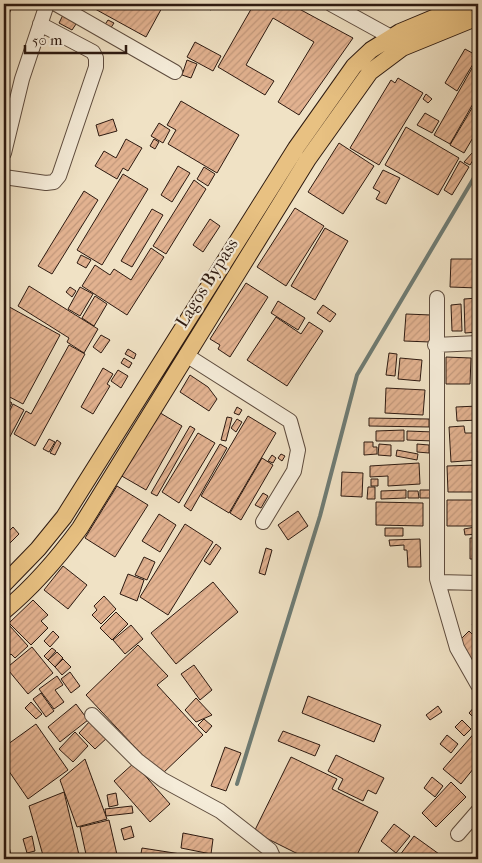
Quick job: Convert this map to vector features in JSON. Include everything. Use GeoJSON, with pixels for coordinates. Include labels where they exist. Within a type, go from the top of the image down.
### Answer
{"type":"FeatureCollection","features":[{"type":"Feature","properties":{"kind":"main road","name":"Lagos Bypass"},"geometry":{"type":"LineString","coordinates":[[4,584],[38,549],[64,517],[296,148],[354,66],[376,56],[395,43],[466,4]]}},
{"type":"Feature","properties":{"kind":"main road","name":"Lagos Bypass"},"geometry":{"type":"LineString","coordinates":[[395,43],[478,18]]}},
{"type":"Feature","properties":{"kind":"main road","name":"Lagos Bypass"},"geometry":{"type":"LineString","coordinates":[[4,611],[32,585],[80,528],[308,159],[370,72],[376,56]]}},
{"type":"Feature","properties":{"kind":"main road"},"geometry":{"type":"LineString","coordinates":[[64,517],[80,528]]}},
{"type":"Feature","properties":{"kind":"street"},"geometry":{"type":"LineString","coordinates":[[4,153],[22,79],[47,4]]}},
{"type":"Feature","properties":{"kind":"street"},"geometry":{"type":"LineString","coordinates":[[56,4],[175,72]]}},
{"type":"Feature","properties":{"kind":"street"},"geometry":{"type":"LineString","coordinates":[[331,4],[395,43]]}},
{"type":"Feature","properties":{"kind":"street"},"geometry":{"type":"LineString","coordinates":[[4,177],[46,183],[54,182],[59,176],[96,67],[96,58],[93,52],[40,24]]}},
{"type":"Feature","properties":{"kind":"street"},"geometry":{"type":"LineString","coordinates":[[368,25],[376,56]]}},
{"type":"Feature","properties":{"kind":"street"},"geometry":{"type":"LineString","coordinates":[[437,298],[435,345],[436,562],[439,582],[457,648],[478,685]]}},
{"type":"Feature","properties":{"kind":"street"},"geometry":{"type":"LineString","coordinates":[[435,345],[478,344]]}},
{"type":"Feature","properties":{"kind":"street"},"geometry":{"type":"LineString","coordinates":[[186,355],[290,421],[298,450],[294,471],[263,522]]}},
{"type":"Feature","properties":{"kind":"street"},"geometry":{"type":"LineString","coordinates":[[439,582],[478,583]]}},
{"type":"Feature","properties":{"kind":"street"},"geometry":{"type":"LineString","coordinates":[[92,715],[137,760],[163,780],[220,811],[270,850],[274,859]]}},
{"type":"Feature","properties":{"kind":"street"},"geometry":{"type":"LineString","coordinates":[[458,834],[478,811]]}},
{"type":"Feature","properties":{"kind":"building"},"geometry":{"type":"Polygon","coordinates":[[[4,4],[20,4],[19,9],[4,4]]]}},
{"type":"Feature","properties":{"kind":"building"},"geometry":{"type":"Polygon","coordinates":[[[86,4],[164,4],[146,37],[86,4]]]}},
{"type":"Feature","properties":{"kind":"building"},"geometry":{"type":"Polygon","coordinates":[[[199,4],[214,4],[211,10],[199,4]]]}},
{"type":"Feature","properties":{"kind":"building"},"geometry":{"type":"Polygon","coordinates":[[[254,4],[290,4],[353,38],[299,115],[278,102],[314,42],[273,18],[246,65],[274,81],[265,95],[218,67],[254,4]]]}},
{"type":"Feature","properties":{"kind":"building"},"geometry":{"type":"Polygon","coordinates":[[[4,6],[11,9],[5,24],[4,24],[4,6]]]}},
{"type":"Feature","properties":{"kind":"building"},"geometry":{"type":"Polygon","coordinates":[[[64,13],[78,21],[72,30],[59,23],[64,13]]]}},
{"type":"Feature","properties":{"kind":"building"},"geometry":{"type":"Polygon","coordinates":[[[108,20],[114,23],[110,29],[104,26],[108,20]]]}},
{"type":"Feature","properties":{"kind":"building"},"geometry":{"type":"Polygon","coordinates":[[[4,28],[9,29],[4,45],[4,28]]]}},
{"type":"Feature","properties":{"kind":"building"},"geometry":{"type":"Polygon","coordinates":[[[195,42],[221,56],[213,71],[187,57],[195,42]]]}},
{"type":"Feature","properties":{"kind":"building"},"geometry":{"type":"Polygon","coordinates":[[[465,49],[474,54],[472,57],[476,59],[457,91],[445,83],[465,49]]]}},
{"type":"Feature","properties":{"kind":"building"},"geometry":{"type":"Polygon","coordinates":[[[187,60],[197,64],[191,78],[182,75],[187,60]]]}},
{"type":"Feature","properties":{"kind":"building"},"geometry":{"type":"Polygon","coordinates":[[[475,63],[478,65],[478,95],[450,144],[434,135],[475,63]]]}},
{"type":"Feature","properties":{"kind":"building"},"geometry":{"type":"Polygon","coordinates":[[[398,78],[423,93],[379,165],[350,148],[391,80],[395,83],[398,78]]]}},
{"type":"Feature","properties":{"kind":"building"},"geometry":{"type":"Polygon","coordinates":[[[426,94],[432,99],[428,103],[423,99],[426,94]]]}},
{"type":"Feature","properties":{"kind":"building"},"geometry":{"type":"Polygon","coordinates":[[[478,98],[478,129],[464,153],[450,145],[478,98]]]}},
{"type":"Feature","properties":{"kind":"building"},"geometry":{"type":"Polygon","coordinates":[[[181,101],[239,135],[217,173],[168,144],[176,130],[167,125],[181,101]]]}},
{"type":"Feature","properties":{"kind":"building"},"geometry":{"type":"Polygon","coordinates":[[[425,113],[439,121],[432,133],[417,125],[425,113]]]}},
{"type":"Feature","properties":{"kind":"building"},"geometry":{"type":"Polygon","coordinates":[[[113,119],[117,131],[99,136],[96,125],[113,119]]]}},
{"type":"Feature","properties":{"kind":"building"},"geometry":{"type":"Polygon","coordinates":[[[159,123],[170,130],[163,143],[151,136],[159,123]]]}},
{"type":"Feature","properties":{"kind":"building"},"geometry":{"type":"Polygon","coordinates":[[[406,127],[459,158],[438,195],[385,165],[406,127]]]}},
{"type":"Feature","properties":{"kind":"building"},"geometry":{"type":"Polygon","coordinates":[[[126,139],[142,148],[128,171],[123,168],[117,179],[95,166],[104,151],[116,158],[126,139]]]}},
{"type":"Feature","properties":{"kind":"building"},"geometry":{"type":"Polygon","coordinates":[[[154,139],[159,142],[155,149],[150,146],[154,139]]]}},
{"type":"Feature","properties":{"kind":"building"},"geometry":{"type":"Polygon","coordinates":[[[339,143],[374,166],[343,214],[308,192],[339,143]]]}},
{"type":"Feature","properties":{"kind":"building"},"geometry":{"type":"Polygon","coordinates":[[[472,153],[476,155],[470,165],[464,162],[472,153]]]}},
{"type":"Feature","properties":{"kind":"building"},"geometry":{"type":"Polygon","coordinates":[[[460,161],[469,167],[452,195],[444,190],[460,161]]]}},
{"type":"Feature","properties":{"kind":"building"},"geometry":{"type":"Polygon","coordinates":[[[178,166],[190,173],[172,202],[161,195],[178,166]]]}},
{"type":"Feature","properties":{"kind":"building"},"geometry":{"type":"Polygon","coordinates":[[[204,167],[215,174],[208,186],[197,179],[204,167]]]}},
{"type":"Feature","properties":{"kind":"building"},"geometry":{"type":"Polygon","coordinates":[[[383,170],[400,178],[386,204],[376,199],[380,192],[373,188],[383,170]]]}},
{"type":"Feature","properties":{"kind":"building"},"geometry":{"type":"Polygon","coordinates":[[[123,174],[148,189],[102,265],[77,250],[123,174]]]}},
{"type":"Feature","properties":{"kind":"building"},"geometry":{"type":"Polygon","coordinates":[[[194,180],[206,189],[166,254],[153,246],[194,180]]]}},
{"type":"Feature","properties":{"kind":"building"},"geometry":{"type":"Polygon","coordinates":[[[84,191],[98,200],[52,274],[38,266],[84,191]]]}},
{"type":"Feature","properties":{"kind":"building"},"geometry":{"type":"Polygon","coordinates":[[[295,208],[324,226],[286,286],[257,267],[295,208]]]}},
{"type":"Feature","properties":{"kind":"building"},"geometry":{"type":"Polygon","coordinates":[[[152,209],[163,215],[132,267],[121,261],[152,209]]]}},
{"type":"Feature","properties":{"kind":"building"},"geometry":{"type":"Polygon","coordinates":[[[210,219],[220,226],[203,252],[193,245],[210,219]]]}},
{"type":"Feature","properties":{"kind":"building"},"geometry":{"type":"Polygon","coordinates":[[[325,228],[348,241],[315,300],[291,286],[325,228]]]}},
{"type":"Feature","properties":{"kind":"building"},"geometry":{"type":"Polygon","coordinates":[[[151,248],[164,257],[127,315],[82,286],[95,265],[110,275],[114,269],[131,280],[151,248]]]}},
{"type":"Feature","properties":{"kind":"building"},"geometry":{"type":"Polygon","coordinates":[[[81,255],[91,260],[86,268],[77,263],[81,255]]]}},
{"type":"Feature","properties":{"kind":"building"},"geometry":{"type":"Polygon","coordinates":[[[451,259],[478,259],[478,288],[450,287],[451,259]]]}},
{"type":"Feature","properties":{"kind":"building"},"geometry":{"type":"Polygon","coordinates":[[[246,283],[268,297],[230,357],[218,349],[220,345],[210,339],[246,283]]]}},
{"type":"Feature","properties":{"kind":"building"},"geometry":{"type":"Polygon","coordinates":[[[29,286],[98,329],[84,353],[67,342],[69,338],[18,306],[29,286]]]}},
{"type":"Feature","properties":{"kind":"building"},"geometry":{"type":"Polygon","coordinates":[[[70,287],[76,291],[72,297],[66,292],[70,287]]]}},
{"type":"Feature","properties":{"kind":"building"},"geometry":{"type":"Polygon","coordinates":[[[80,287],[93,294],[80,316],[68,309],[80,287]]]}},
{"type":"Feature","properties":{"kind":"building"},"geometry":{"type":"Polygon","coordinates":[[[95,296],[107,304],[94,326],[82,318],[95,296]]]}},
{"type":"Feature","properties":{"kind":"building"},"geometry":{"type":"Polygon","coordinates":[[[478,298],[478,332],[465,333],[464,299],[478,298]]]}},
{"type":"Feature","properties":{"kind":"building"},"geometry":{"type":"Polygon","coordinates":[[[278,301],[305,318],[298,330],[271,313],[278,301]]]}},
{"type":"Feature","properties":{"kind":"building"},"geometry":{"type":"Polygon","coordinates":[[[4,304],[60,335],[23,404],[4,394],[4,304]]]}},
{"type":"Feature","properties":{"kind":"building"},"geometry":{"type":"Polygon","coordinates":[[[461,304],[462,331],[452,331],[451,305],[461,304]]]}},
{"type":"Feature","properties":{"kind":"building"},"geometry":{"type":"Polygon","coordinates":[[[323,305],[336,314],[330,322],[317,313],[323,305]]]}},
{"type":"Feature","properties":{"kind":"building"},"geometry":{"type":"Polygon","coordinates":[[[406,314],[431,315],[430,342],[404,341],[406,314]]]}},
{"type":"Feature","properties":{"kind":"building"},"geometry":{"type":"Polygon","coordinates":[[[276,317],[301,334],[309,322],[323,331],[287,386],[247,360],[276,317]]]}},
{"type":"Feature","properties":{"kind":"building"},"geometry":{"type":"Polygon","coordinates":[[[101,335],[110,340],[101,353],[93,347],[101,335]]]}},
{"type":"Feature","properties":{"kind":"building"},"geometry":{"type":"Polygon","coordinates":[[[69,345],[85,354],[35,446],[14,434],[26,411],[31,414],[69,345]]]}},
{"type":"Feature","properties":{"kind":"building"},"geometry":{"type":"Polygon","coordinates":[[[128,349],[136,354],[134,359],[125,354],[128,349]]]}},
{"type":"Feature","properties":{"kind":"building"},"geometry":{"type":"Polygon","coordinates":[[[389,353],[397,354],[395,376],[386,375],[389,353]]]}},
{"type":"Feature","properties":{"kind":"building"},"geometry":{"type":"Polygon","coordinates":[[[476,354],[478,354],[478,387],[477,387],[476,354]]]}},
{"type":"Feature","properties":{"kind":"building"},"geometry":{"type":"Polygon","coordinates":[[[446,357],[471,358],[470,384],[446,384],[446,357]]]}},
{"type":"Feature","properties":{"kind":"building"},"geometry":{"type":"Polygon","coordinates":[[[124,358],[132,363],[129,368],[121,363],[124,358]]]}},
{"type":"Feature","properties":{"kind":"building"},"geometry":{"type":"Polygon","coordinates":[[[400,358],[422,360],[420,381],[398,379],[400,358]]]}},
{"type":"Feature","properties":{"kind":"building"},"geometry":{"type":"Polygon","coordinates":[[[103,368],[113,374],[107,384],[110,386],[93,414],[81,407],[103,368]]]}},
{"type":"Feature","properties":{"kind":"building"},"geometry":{"type":"Polygon","coordinates":[[[118,370],[128,376],[121,388],[111,381],[118,370]]]}},
{"type":"Feature","properties":{"kind":"building"},"geometry":{"type":"Polygon","coordinates":[[[190,375],[208,387],[217,399],[209,411],[180,392],[190,375]]]}},
{"type":"Feature","properties":{"kind":"building"},"geometry":{"type":"Polygon","coordinates":[[[386,388],[425,390],[423,415],[385,413],[386,388]]]}},
{"type":"Feature","properties":{"kind":"building"},"geometry":{"type":"Polygon","coordinates":[[[4,398],[12,403],[4,418],[4,398]]]}},
{"type":"Feature","properties":{"kind":"building"},"geometry":{"type":"Polygon","coordinates":[[[13,404],[24,410],[4,448],[4,422],[13,404]]]}},
{"type":"Feature","properties":{"kind":"building"},"geometry":{"type":"Polygon","coordinates":[[[478,406],[478,420],[457,421],[456,407],[478,406]]]}},
{"type":"Feature","properties":{"kind":"building"},"geometry":{"type":"Polygon","coordinates":[[[237,407],[242,410],[239,415],[234,413],[237,407]]]}},
{"type":"Feature","properties":{"kind":"building"},"geometry":{"type":"Polygon","coordinates":[[[157,411],[182,426],[146,490],[120,475],[157,411]]]}},
{"type":"Feature","properties":{"kind":"building"},"geometry":{"type":"Polygon","coordinates":[[[248,416],[276,433],[229,513],[201,496],[248,416]]]}},
{"type":"Feature","properties":{"kind":"building"},"geometry":{"type":"Polygon","coordinates":[[[227,417],[232,418],[226,441],[221,440],[227,417]]]}},
{"type":"Feature","properties":{"kind":"building"},"geometry":{"type":"Polygon","coordinates":[[[369,418],[429,419],[429,427],[369,426],[369,418]]]}},
{"type":"Feature","properties":{"kind":"building"},"geometry":{"type":"Polygon","coordinates":[[[237,419],[242,422],[236,432],[231,428],[237,419]]]}},
{"type":"Feature","properties":{"kind":"building"},"geometry":{"type":"Polygon","coordinates":[[[190,426],[195,429],[157,496],[151,493],[190,426]]]}},
{"type":"Feature","properties":{"kind":"building"},"geometry":{"type":"Polygon","coordinates":[[[464,426],[465,433],[475,433],[477,460],[451,462],[449,427],[464,426]]]}},
{"type":"Feature","properties":{"kind":"building"},"geometry":{"type":"Polygon","coordinates":[[[404,430],[404,441],[376,441],[376,431],[404,430]]]}},
{"type":"Feature","properties":{"kind":"building"},"geometry":{"type":"Polygon","coordinates":[[[407,431],[434,432],[434,441],[407,440],[407,431]]]}},
{"type":"Feature","properties":{"kind":"building"},"geometry":{"type":"Polygon","coordinates":[[[198,433],[215,443],[179,503],[162,492],[198,433]]]}},
{"type":"Feature","properties":{"kind":"building"},"geometry":{"type":"Polygon","coordinates":[[[49,439],[55,442],[49,452],[43,449],[49,439]]]}},
{"type":"Feature","properties":{"kind":"building"},"geometry":{"type":"Polygon","coordinates":[[[57,440],[61,443],[55,455],[50,453],[57,440]]]}},
{"type":"Feature","properties":{"kind":"building"},"geometry":{"type":"Polygon","coordinates":[[[364,442],[373,442],[373,447],[377,447],[377,454],[364,455],[364,442]]]}},
{"type":"Feature","properties":{"kind":"building"},"geometry":{"type":"Polygon","coordinates":[[[220,444],[227,448],[191,511],[184,506],[220,444]]]}},
{"type":"Feature","properties":{"kind":"building"},"geometry":{"type":"Polygon","coordinates":[[[379,444],[391,445],[391,456],[378,455],[379,444]]]}},
{"type":"Feature","properties":{"kind":"building"},"geometry":{"type":"Polygon","coordinates":[[[417,444],[429,445],[429,453],[417,452],[417,444]]]}},
{"type":"Feature","properties":{"kind":"building"},"geometry":{"type":"Polygon","coordinates":[[[397,450],[418,454],[417,460],[396,456],[397,450]]]}},
{"type":"Feature","properties":{"kind":"building"},"geometry":{"type":"Polygon","coordinates":[[[281,454],[285,456],[282,461],[278,458],[281,454]]]}},
{"type":"Feature","properties":{"kind":"building"},"geometry":{"type":"Polygon","coordinates":[[[272,455],[276,458],[273,463],[268,461],[272,455]]]}},
{"type":"Feature","properties":{"kind":"building"},"geometry":{"type":"Polygon","coordinates":[[[262,458],[273,465],[241,520],[230,513],[262,458]]]}},
{"type":"Feature","properties":{"kind":"building"},"geometry":{"type":"Polygon","coordinates":[[[419,463],[420,484],[388,486],[388,476],[370,477],[370,466],[419,463]]]}},
{"type":"Feature","properties":{"kind":"building"},"geometry":{"type":"Polygon","coordinates":[[[476,465],[477,492],[448,492],[447,466],[476,465]]]}},
{"type":"Feature","properties":{"kind":"building"},"geometry":{"type":"Polygon","coordinates":[[[342,472],[363,473],[362,497],[341,496],[342,472]]]}},
{"type":"Feature","properties":{"kind":"building"},"geometry":{"type":"Polygon","coordinates":[[[371,479],[378,479],[378,486],[371,486],[371,479]]]}},
{"type":"Feature","properties":{"kind":"building"},"geometry":{"type":"Polygon","coordinates":[[[117,486],[148,505],[115,557],[85,538],[117,486]]]}},
{"type":"Feature","properties":{"kind":"building"},"geometry":{"type":"Polygon","coordinates":[[[368,487],[375,487],[375,499],[367,499],[368,487]]]}},
{"type":"Feature","properties":{"kind":"building"},"geometry":{"type":"Polygon","coordinates":[[[406,490],[406,498],[381,499],[381,491],[406,490]]]}},
{"type":"Feature","properties":{"kind":"building"},"geometry":{"type":"Polygon","coordinates":[[[420,490],[433,490],[434,498],[420,498],[420,490]]]}},
{"type":"Feature","properties":{"kind":"building"},"geometry":{"type":"Polygon","coordinates":[[[408,491],[418,491],[419,498],[408,498],[408,491]]]}},
{"type":"Feature","properties":{"kind":"building"},"geometry":{"type":"Polygon","coordinates":[[[263,493],[268,496],[261,508],[255,505],[263,493]]]}},
{"type":"Feature","properties":{"kind":"building"},"geometry":{"type":"Polygon","coordinates":[[[447,500],[478,500],[478,526],[447,526],[447,500]]]}},
{"type":"Feature","properties":{"kind":"building"},"geometry":{"type":"Polygon","coordinates":[[[376,502],[423,503],[423,526],[376,525],[376,502]]]}},
{"type":"Feature","properties":{"kind":"building"},"geometry":{"type":"Polygon","coordinates":[[[298,511],[308,526],[288,540],[278,525],[298,511]]]}},
{"type":"Feature","properties":{"kind":"building"},"geometry":{"type":"Polygon","coordinates":[[[159,514],[176,525],[160,552],[142,541],[159,514]]]}},
{"type":"Feature","properties":{"kind":"building"},"geometry":{"type":"Polygon","coordinates":[[[185,524],[213,542],[168,615],[140,597],[185,524]]]}},
{"type":"Feature","properties":{"kind":"building"},"geometry":{"type":"Polygon","coordinates":[[[13,527],[19,534],[4,549],[4,536],[13,527]]]}},
{"type":"Feature","properties":{"kind":"building"},"geometry":{"type":"Polygon","coordinates":[[[478,527],[478,534],[465,535],[464,529],[478,527]]]}},
{"type":"Feature","properties":{"kind":"building"},"geometry":{"type":"Polygon","coordinates":[[[385,528],[403,528],[403,536],[385,536],[385,528]]]}},
{"type":"Feature","properties":{"kind":"building"},"geometry":{"type":"Polygon","coordinates":[[[470,538],[478,538],[478,559],[470,559],[470,538]]]}},
{"type":"Feature","properties":{"kind":"building"},"geometry":{"type":"Polygon","coordinates":[[[420,539],[421,567],[408,567],[407,550],[404,550],[404,545],[390,546],[389,540],[420,539]]]}},
{"type":"Feature","properties":{"kind":"building"},"geometry":{"type":"Polygon","coordinates":[[[216,544],[221,548],[210,565],[204,561],[216,544]]]}},
{"type":"Feature","properties":{"kind":"building"},"geometry":{"type":"Polygon","coordinates":[[[266,548],[272,550],[265,575],[259,573],[266,548]]]}},
{"type":"Feature","properties":{"kind":"building"},"geometry":{"type":"Polygon","coordinates":[[[144,557],[155,562],[147,580],[135,575],[144,557]]]}},
{"type":"Feature","properties":{"kind":"building"},"geometry":{"type":"Polygon","coordinates":[[[63,566],[87,585],[68,609],[44,590],[63,566]]]}},
{"type":"Feature","properties":{"kind":"building"},"geometry":{"type":"Polygon","coordinates":[[[128,574],[144,580],[137,601],[120,594],[128,574]]]}},
{"type":"Feature","properties":{"kind":"building"},"geometry":{"type":"Polygon","coordinates":[[[213,582],[238,612],[176,664],[151,633],[213,582]]]}},
{"type":"Feature","properties":{"kind":"building"},"geometry":{"type":"Polygon","coordinates":[[[104,596],[116,609],[101,624],[92,615],[97,610],[94,606],[104,596]]]}},
{"type":"Feature","properties":{"kind":"building"},"geometry":{"type":"Polygon","coordinates":[[[33,600],[48,615],[41,621],[48,628],[31,645],[9,623],[33,600]]]}},
{"type":"Feature","properties":{"kind":"building"},"geometry":{"type":"Polygon","coordinates":[[[116,612],[128,624],[112,640],[100,628],[116,612]]]}},
{"type":"Feature","properties":{"kind":"building"},"geometry":{"type":"Polygon","coordinates":[[[478,619],[478,630],[472,625],[478,619]]]}},
{"type":"Feature","properties":{"kind":"building"},"geometry":{"type":"Polygon","coordinates":[[[9,625],[28,646],[15,658],[11,654],[4,660],[4,630],[9,625]]]}},
{"type":"Feature","properties":{"kind":"building"},"geometry":{"type":"Polygon","coordinates":[[[131,625],[143,639],[125,654],[113,640],[131,625]]]}},
{"type":"Feature","properties":{"kind":"building"},"geometry":{"type":"Polygon","coordinates":[[[53,631],[59,637],[50,647],[44,641],[53,631]]]}},
{"type":"Feature","properties":{"kind":"building"},"geometry":{"type":"Polygon","coordinates":[[[469,631],[478,640],[478,666],[456,644],[469,631]]]}},
{"type":"Feature","properties":{"kind":"building"},"geometry":{"type":"Polygon","coordinates":[[[138,645],[168,676],[157,685],[203,735],[161,775],[86,695],[138,645]]]}},
{"type":"Feature","properties":{"kind":"building"},"geometry":{"type":"Polygon","coordinates":[[[32,647],[53,673],[28,694],[9,671],[4,675],[4,670],[32,647]]]}},
{"type":"Feature","properties":{"kind":"building"},"geometry":{"type":"Polygon","coordinates":[[[52,648],[56,651],[48,660],[44,656],[52,648]]]}},
{"type":"Feature","properties":{"kind":"building"},"geometry":{"type":"Polygon","coordinates":[[[57,652],[63,658],[55,667],[48,660],[57,652]]]}},
{"type":"Feature","properties":{"kind":"building"},"geometry":{"type":"Polygon","coordinates":[[[63,659],[71,667],[62,675],[55,667],[63,659]]]}},
{"type":"Feature","properties":{"kind":"building"},"geometry":{"type":"Polygon","coordinates":[[[194,665],[212,690],[200,700],[181,674],[194,665]]]}},
{"type":"Feature","properties":{"kind":"building"},"geometry":{"type":"Polygon","coordinates":[[[70,672],[80,686],[71,693],[61,679],[70,672]]]}},
{"type":"Feature","properties":{"kind":"building"},"geometry":{"type":"Polygon","coordinates":[[[57,676],[63,685],[55,690],[64,702],[54,709],[39,689],[57,676]]]}},
{"type":"Feature","properties":{"kind":"building"},"geometry":{"type":"Polygon","coordinates":[[[41,693],[54,711],[46,717],[33,699],[41,693]]]}},
{"type":"Feature","properties":{"kind":"building"},"geometry":{"type":"Polygon","coordinates":[[[308,696],[381,725],[374,742],[302,713],[308,696]]]}},
{"type":"Feature","properties":{"kind":"building"},"geometry":{"type":"Polygon","coordinates":[[[196,698],[212,715],[196,722],[185,710],[196,698]]]}},
{"type":"Feature","properties":{"kind":"building"},"geometry":{"type":"Polygon","coordinates":[[[31,702],[42,714],[36,719],[25,708],[31,702]]]}},
{"type":"Feature","properties":{"kind":"building"},"geometry":{"type":"Polygon","coordinates":[[[76,704],[88,720],[60,742],[48,727],[76,704]]]}},
{"type":"Feature","properties":{"kind":"building"},"geometry":{"type":"Polygon","coordinates":[[[476,705],[478,708],[478,722],[469,713],[476,705]]]}},
{"type":"Feature","properties":{"kind":"building"},"geometry":{"type":"Polygon","coordinates":[[[438,706],[442,712],[430,720],[426,715],[438,706]]]}},
{"type":"Feature","properties":{"kind":"building"},"geometry":{"type":"Polygon","coordinates":[[[204,719],[212,726],[206,733],[198,725],[204,719]]]}},
{"type":"Feature","properties":{"kind":"building"},"geometry":{"type":"Polygon","coordinates":[[[91,720],[108,737],[95,749],[79,733],[91,720]]]}},
{"type":"Feature","properties":{"kind":"building"},"geometry":{"type":"Polygon","coordinates":[[[462,720],[471,729],[464,736],[455,727],[462,720]]]}},
{"type":"Feature","properties":{"kind":"building"},"geometry":{"type":"Polygon","coordinates":[[[36,724],[68,770],[28,799],[4,764],[4,747],[36,724]]]}},
{"type":"Feature","properties":{"kind":"building"},"geometry":{"type":"Polygon","coordinates":[[[477,730],[478,763],[461,784],[443,769],[477,730]]]}},
{"type":"Feature","properties":{"kind":"building"},"geometry":{"type":"Polygon","coordinates":[[[283,731],[320,745],[315,756],[278,741],[283,731]]]}},
{"type":"Feature","properties":{"kind":"building"},"geometry":{"type":"Polygon","coordinates":[[[75,732],[88,746],[73,762],[59,749],[75,732]]]}},
{"type":"Feature","properties":{"kind":"building"},"geometry":{"type":"Polygon","coordinates":[[[447,735],[458,744],[451,753],[440,744],[447,735]]]}},
{"type":"Feature","properties":{"kind":"building"},"geometry":{"type":"Polygon","coordinates":[[[225,747],[241,753],[226,791],[211,786],[225,747]]]}},
{"type":"Feature","properties":{"kind":"building"},"geometry":{"type":"Polygon","coordinates":[[[336,755],[384,778],[376,794],[368,790],[363,801],[338,789],[343,779],[328,771],[336,755]]]}},
{"type":"Feature","properties":{"kind":"building"},"geometry":{"type":"Polygon","coordinates":[[[291,757],[337,779],[332,789],[378,812],[355,859],[308,859],[254,832],[291,757]]]}},
{"type":"Feature","properties":{"kind":"building"},"geometry":{"type":"Polygon","coordinates":[[[85,759],[107,819],[77,827],[60,780],[85,759]]]}},
{"type":"Feature","properties":{"kind":"building"},"geometry":{"type":"Polygon","coordinates":[[[134,763],[170,804],[150,822],[114,781],[134,763]]]}},
{"type":"Feature","properties":{"kind":"building"},"geometry":{"type":"Polygon","coordinates":[[[432,777],[443,786],[435,797],[424,788],[432,777]]]}},
{"type":"Feature","properties":{"kind":"building"},"geometry":{"type":"Polygon","coordinates":[[[451,782],[466,797],[436,827],[422,813],[451,782]]]}},
{"type":"Feature","properties":{"kind":"building"},"geometry":{"type":"Polygon","coordinates":[[[64,792],[80,859],[44,859],[29,806],[64,792]]]}},
{"type":"Feature","properties":{"kind":"building"},"geometry":{"type":"Polygon","coordinates":[[[116,793],[118,805],[109,807],[107,795],[116,793]]]}},
{"type":"Feature","properties":{"kind":"building"},"geometry":{"type":"Polygon","coordinates":[[[132,806],[133,813],[106,816],[105,809],[132,806]]]}},
{"type":"Feature","properties":{"kind":"building"},"geometry":{"type":"Polygon","coordinates":[[[109,820],[118,859],[87,859],[80,827],[109,820]]]}},
{"type":"Feature","properties":{"kind":"building"},"geometry":{"type":"Polygon","coordinates":[[[394,824],[410,836],[396,853],[381,841],[394,824]]]}},
{"type":"Feature","properties":{"kind":"building"},"geometry":{"type":"Polygon","coordinates":[[[4,826],[11,855],[4,857],[4,826]]]}},
{"type":"Feature","properties":{"kind":"building"},"geometry":{"type":"Polygon","coordinates":[[[131,826],[134,837],[124,840],[121,829],[131,826]]]}},
{"type":"Feature","properties":{"kind":"building"},"geometry":{"type":"Polygon","coordinates":[[[183,833],[213,839],[211,854],[181,848],[183,833]]]}},
{"type":"Feature","properties":{"kind":"building"},"geometry":{"type":"Polygon","coordinates":[[[32,836],[35,851],[27,853],[23,839],[32,836]]]}},
{"type":"Feature","properties":{"kind":"building"},"geometry":{"type":"Polygon","coordinates":[[[414,836],[446,859],[407,859],[400,855],[414,836]]]}},
{"type":"Feature","properties":{"kind":"building"},"geometry":{"type":"Polygon","coordinates":[[[142,848],[213,859],[140,859],[142,848]]]}},
{"type":"Feature","properties":{"kind":"building"},"geometry":{"type":"Polygon","coordinates":[[[386,854],[393,859],[382,859],[386,854]]]}},
{"type":"Feature","properties":{"kind":"waterway"},"geometry":{"type":"LineString","coordinates":[[237,784],[320,516],[357,375],[478,171]]}}]}
